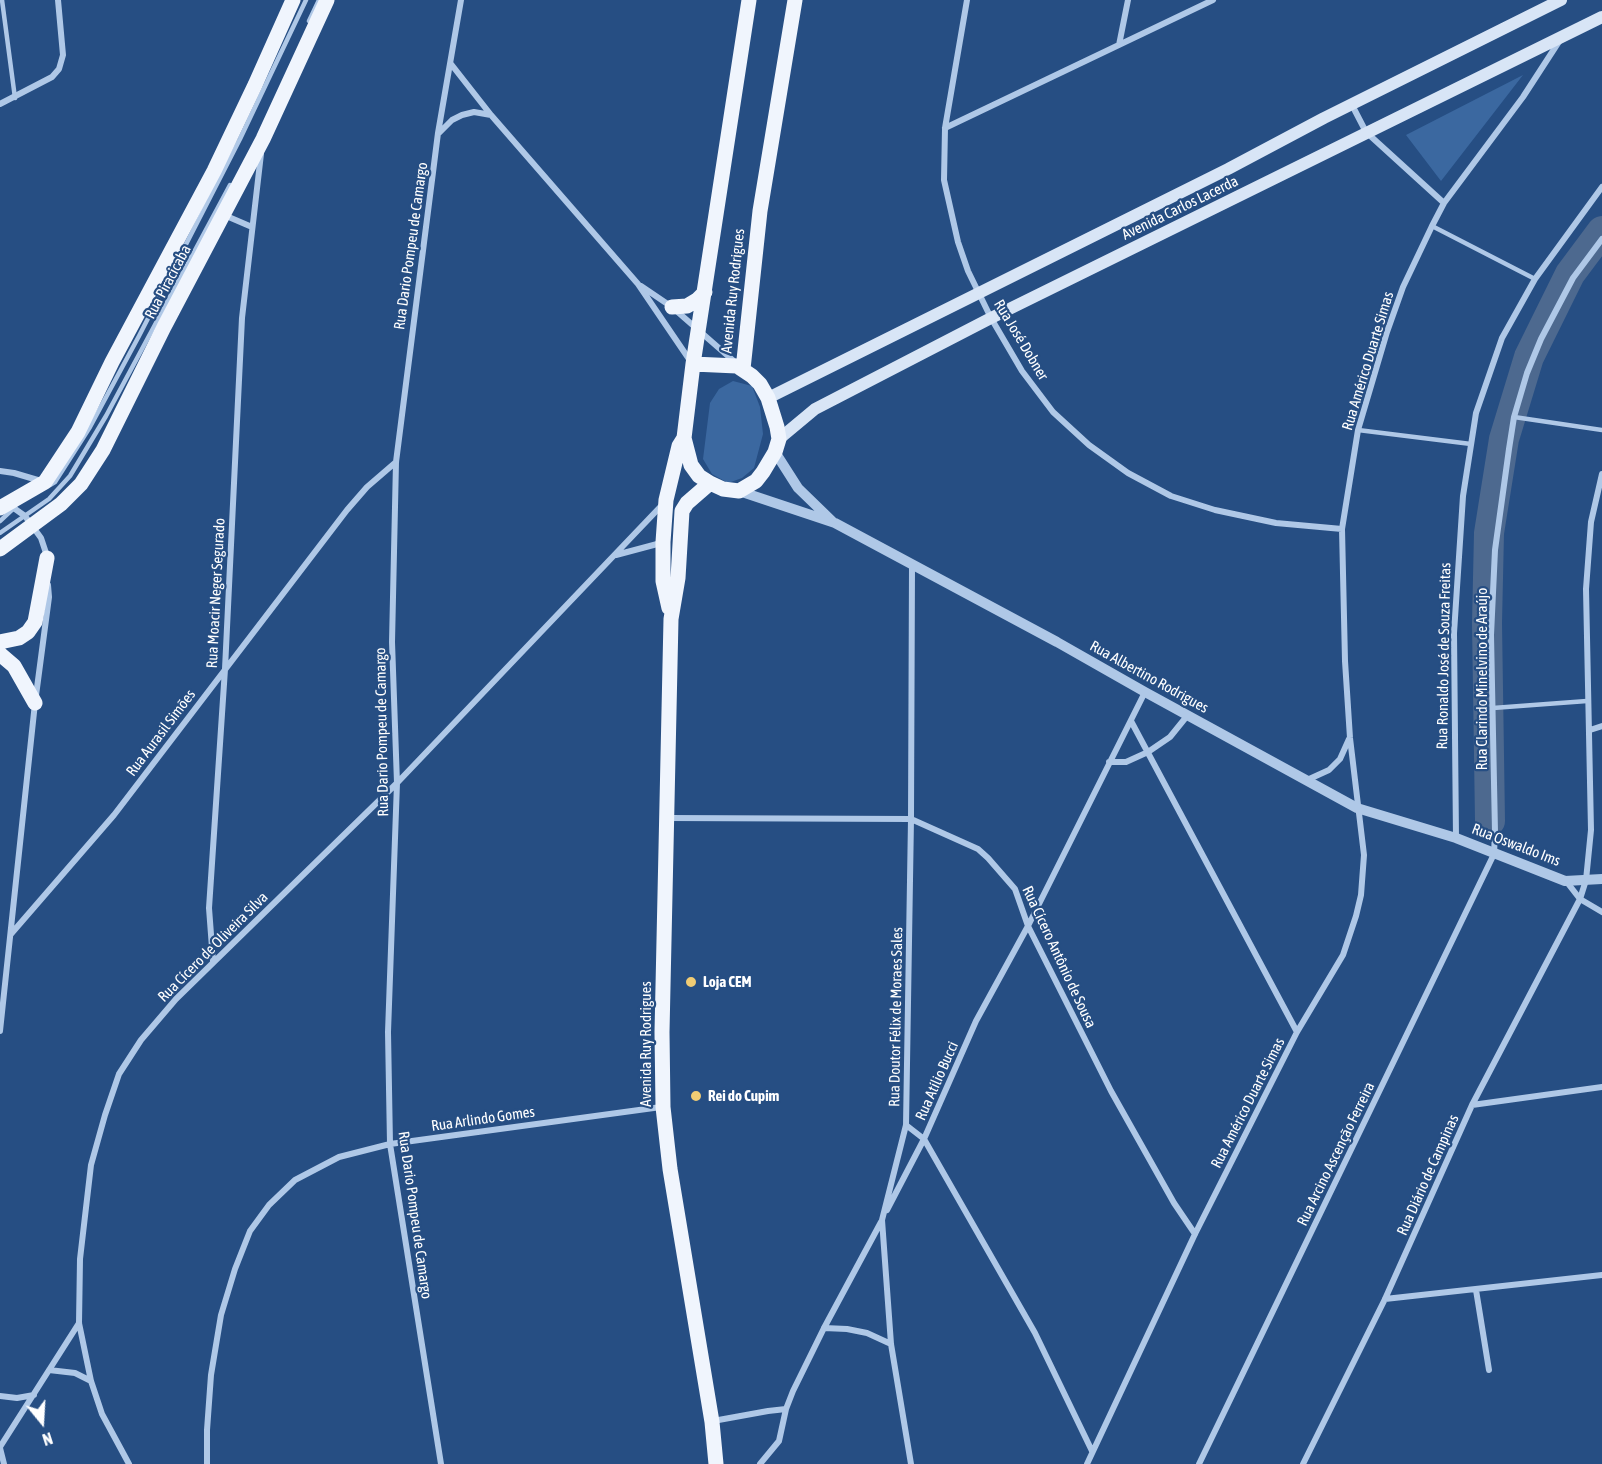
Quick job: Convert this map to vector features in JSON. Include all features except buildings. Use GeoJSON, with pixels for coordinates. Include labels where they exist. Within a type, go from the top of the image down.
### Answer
{"type":"FeatureCollection","features":[{"type":"Feature","properties":{"kind":"main road","name":"Rua Piracicaba"},"geometry":{"type":"LineString","coordinates":[[7,506],[45,483],[78,432],[112,362],[214,171],[293,0]]}},
{"type":"Feature","properties":{"kind":"main road","name":"Rua Piracicaba"},"geometry":{"type":"LineString","coordinates":[[0,549],[28,520],[61,504],[81,484],[103,450],[164,327],[263,139],[327,0]]}},
{"type":"Feature","properties":{"kind":"main road","name":"Avenida Ruy Rodrigues"},"geometry":{"type":"LineString","coordinates":[[671,620],[663,581],[666,500],[679,446],[684,438],[693,364],[749,0]]}},
{"type":"Feature","properties":{"kind":"main road","name":"Avenida Ruy Rodrigues"},"geometry":{"type":"LineString","coordinates":[[777,445],[777,427],[768,398],[760,384],[743,369],[759,211],[795,0]]}},
{"type":"Feature","properties":{"kind":"main road","name":"Avenida Carlos Lacerda"},"geometry":{"type":"LineString","coordinates":[[768,398],[1561,0]]}},
{"type":"Feature","properties":{"kind":"main road","name":"Avenida Carlos Lacerda"},"geometry":{"type":"LineString","coordinates":[[777,445],[815,409],[991,318],[1602,17]]}},
{"type":"Feature","properties":{"kind":"main road"},"geometry":{"type":"LineString","coordinates":[[672,307],[687,306],[705,292]]}},
{"type":"Feature","properties":{"kind":"main road"},"geometry":{"type":"LineString","coordinates":[[693,364],[725,365],[743,369]]}},
{"type":"Feature","properties":{"kind":"main road"},"geometry":{"type":"LineString","coordinates":[[684,438],[691,465],[699,476],[723,489],[739,491],[756,481],[777,445]]}},
{"type":"Feature","properties":{"kind":"main road","name":"Avenida Ruy Rodrigues"},"geometry":{"type":"LineString","coordinates":[[710,483],[687,502],[682,511],[678,578],[671,620],[662,1032],[663,1107],[670,1169],[712,1422],[716,1464]]}},
{"type":"Feature","properties":{"kind":"main road"},"geometry":{"type":"LineString","coordinates":[[0,642],[19,638],[28,632],[35,622],[47,558]]}},
{"type":"Feature","properties":{"kind":"main road"},"geometry":{"type":"LineString","coordinates":[[0,654],[14,666],[35,703]]}},
{"type":"Feature","properties":{"kind":"street"},"geometry":{"type":"LineString","coordinates":[[0,104],[52,77],[59,69],[63,55],[58,0]]}},
{"type":"Feature","properties":{"kind":"street","name":"Rua Dario Pompeu de Camargo"},"geometry":{"type":"LineString","coordinates":[[441,1464],[390,1144],[388,1032],[397,783],[392,642],[396,462],[438,133],[461,0]]}},
{"type":"Feature","properties":{"kind":"street","name":"Rua José Dobner"},"geometry":{"type":"LineString","coordinates":[[968,0],[945,128],[944,180],[958,242],[968,271],[991,318],[1022,371],[1053,412],[1089,445],[1128,473],[1171,496],[1215,510],[1275,523],[1342,529]]}},
{"type":"Feature","properties":{"kind":"street"},"geometry":{"type":"LineString","coordinates":[[1119,45],[1128,0]]}},
{"type":"Feature","properties":{"kind":"street"},"geometry":{"type":"LineString","coordinates":[[945,128],[1213,0]]}},
{"type":"Feature","properties":{"kind":"street","name":"Rua Américo Duarte Simas"},"geometry":{"type":"LineString","coordinates":[[1087,1464],[1195,1234],[1297,1032],[1343,955],[1356,916],[1361,895],[1364,855],[1350,738],[1345,661],[1342,529],[1358,430],[1402,287],[1432,226],[1444,203],[1523,97],[1562,37]]}},
{"type":"Feature","properties":{"kind":"street"},"geometry":{"type":"LineString","coordinates":[[451,64],[491,115],[638,284],[693,364]]}},
{"type":"Feature","properties":{"kind":"street"},"geometry":{"type":"LineString","coordinates":[[1353,105],[1366,132],[1444,203]]}},
{"type":"Feature","properties":{"kind":"street"},"geometry":{"type":"LineString","coordinates":[[438,133],[452,120],[462,115],[474,112],[491,115]]}},
{"type":"Feature","properties":{"kind":"street","name":"Rua Moacir Neger Segurado"},"geometry":{"type":"LineString","coordinates":[[213,961],[209,908],[225,669],[242,318],[263,139]]}},
{"type":"Feature","properties":{"kind":"street","name":"Rua Ronaldo José de Souza Freitas"},"geometry":{"type":"LineString","coordinates":[[1456,838],[1454,633],[1458,554],[1476,413],[1502,338],[1535,279],[1602,187]]}},
{"type":"Feature","properties":{"kind":"street"},"geometry":{"type":"LineString","coordinates":[[224,215],[252,227]]}},
{"type":"Feature","properties":{"kind":"street","name":"Rua Clarindo Minelvino de Araújo"},"geometry":{"type":"LineString","coordinates":[[1494,854],[1491,635],[1495,550],[1514,417],[1527,373],[1541,339],[1573,278],[1602,239]]}},
{"type":"Feature","properties":{"kind":"street"},"geometry":{"type":"LineString","coordinates":[[638,284],[672,307],[743,369]]}},
{"type":"Feature","properties":{"kind":"street","name":"Rua Albertino Rodrigues"},"geometry":{"type":"LineString","coordinates":[[777,445],[798,488],[835,524]]}},
{"type":"Feature","properties":{"kind":"street","name":"Rua Aurasil Simões"},"geometry":{"type":"LineString","coordinates":[[11,934],[114,815],[347,510],[367,487],[396,462]]}},
{"type":"Feature","properties":{"kind":"street"},"geometry":{"type":"LineString","coordinates":[[0,471],[45,483]]}},
{"type":"Feature","properties":{"kind":"street","name":"Rua Diário de Campinas"},"geometry":{"type":"LineString","coordinates":[[1303,1464],[1385,1299],[1472,1105],[1580,899],[1586,880],[1591,830],[1590,730],[1587,701],[1587,577],[1591,522],[1602,474]]}},
{"type":"Feature","properties":{"kind":"street","name":"Rua Albertino Rodrigues"},"geometry":{"type":"LineString","coordinates":[[739,491],[835,524],[1057,642],[1357,808],[1456,838]]}},
{"type":"Feature","properties":{"kind":"street","name":"Rua Cícero de Oliveira Silva"},"geometry":{"type":"LineString","coordinates":[[129,1464],[102,1414],[91,1381],[79,1323],[80,1259],[91,1165],[119,1074],[148,1032],[176,999],[397,783],[666,500]]}},
{"type":"Feature","properties":{"kind":"street"},"geometry":{"type":"LineString","coordinates":[[0,1031],[48,597],[47,558],[42,538],[28,520],[7,506]]}},
{"type":"Feature","properties":{"kind":"street"},"geometry":{"type":"LineString","coordinates":[[615,555],[663,542]]}},
{"type":"Feature","properties":{"kind":"street","name":"Rua Doutor Félix de Moraes Sales"},"geometry":{"type":"LineString","coordinates":[[911,1464],[891,1344],[882,1221],[906,1125],[912,566]]}},
{"type":"Feature","properties":{"kind":"street","name":"Rua Atílio Bucci"},"geometry":{"type":"LineString","coordinates":[[759,1464],[779,1441],[786,1409],[793,1391],[924,1139],[976,1021],[1028,926],[1145,692]]}},
{"type":"Feature","properties":{"kind":"street"},"geometry":{"type":"LineString","coordinates":[[1109,762],[1126,762],[1148,752],[1170,737],[1188,716]]}},
{"type":"Feature","properties":{"kind":"street"},"geometry":{"type":"LineString","coordinates":[[1131,721],[1297,1032]]}},
{"type":"Feature","properties":{"kind":"street"},"geometry":{"type":"LineString","coordinates":[[1590,730],[1602,726]]}},
{"type":"Feature","properties":{"kind":"street"},"geometry":{"type":"LineString","coordinates":[[1306,781],[1329,770],[1340,759],[1350,738]]}},
{"type":"Feature","properties":{"kind":"street","name":"Rua Cícero Antônio de Sousa"},"geometry":{"type":"LineString","coordinates":[[666,818],[911,819],[968,844],[988,858],[1015,889],[1028,926],[1111,1091],[1174,1203],[1195,1234]]}},
{"type":"Feature","properties":{"kind":"street","name":"Rua Oswaldo Ims"},"geometry":{"type":"LineString","coordinates":[[1456,838],[1565,881],[1602,879]]}},
{"type":"Feature","properties":{"kind":"street","name":"Rua Arcino Ascenção Ferreira"},"geometry":{"type":"LineString","coordinates":[[1199,1464],[1494,854]]}},
{"type":"Feature","properties":{"kind":"street","name":"Rua Oswaldo Ims"},"geometry":{"type":"LineString","coordinates":[[1565,881],[1580,899],[1602,912]]}},
{"type":"Feature","properties":{"kind":"street"},"geometry":{"type":"LineString","coordinates":[[1472,1105],[1602,1087]]}},
{"type":"Feature","properties":{"kind":"street","name":"Rua Arlindo Gomes"},"geometry":{"type":"LineString","coordinates":[[207,1464],[211,1375],[221,1316],[234,1269],[250,1231],[269,1205],[295,1180],[339,1157],[390,1144],[663,1107]]}},
{"type":"Feature","properties":{"kind":"street"},"geometry":{"type":"LineString","coordinates":[[906,1125],[924,1139],[1035,1333],[1092,1451]]}},
{"type":"Feature","properties":{"kind":"street"},"geometry":{"type":"LineString","coordinates":[[1385,1299],[1602,1275]]}},
{"type":"Feature","properties":{"kind":"street"},"geometry":{"type":"LineString","coordinates":[[1476,1290],[1489,1370]]}},
{"type":"Feature","properties":{"kind":"street"},"geometry":{"type":"LineString","coordinates":[[4,1464],[0,1447],[79,1323]]}},
{"type":"Feature","properties":{"kind":"street"},"geometry":{"type":"LineString","coordinates":[[824,1328],[867,1333],[891,1344]]}},
{"type":"Feature","properties":{"kind":"street"},"geometry":{"type":"LineString","coordinates":[[49,1370],[75,1373],[91,1381]]}},
{"type":"Feature","properties":{"kind":"street"},"geometry":{"type":"LineString","coordinates":[[0,1396],[17,1398],[34,1395]]}},
{"type":"Feature","properties":{"kind":"street"},"geometry":{"type":"LineString","coordinates":[[712,1422],[768,1410],[786,1409]]}},
{"type":"Feature","properties":{"kind":"lane"},"geometry":{"type":"LineString","coordinates":[[2,0],[15,98]]}},
{"type":"Feature","properties":{"kind":"lane"},"geometry":{"type":"LineString","coordinates":[[0,521],[7,506],[55,482],[90,427],[229,159],[306,0]]}},
{"type":"Feature","properties":{"kind":"lane"},"geometry":{"type":"LineString","coordinates":[[308,23],[318,0]]}},
{"type":"Feature","properties":{"kind":"lane"},"geometry":{"type":"LineString","coordinates":[[0,533],[28,520],[70,476],[112,407],[231,184]]}},
{"type":"Feature","properties":{"kind":"lane"},"geometry":{"type":"LineString","coordinates":[[1432,226],[1535,279]]}},
{"type":"Feature","properties":{"kind":"lane"},"geometry":{"type":"LineString","coordinates":[[1514,417],[1602,430]]}},
{"type":"Feature","properties":{"kind":"lane"},"geometry":{"type":"LineString","coordinates":[[1358,430],[1471,444]]}},
{"type":"Feature","properties":{"kind":"lane"},"geometry":{"type":"LineString","coordinates":[[1493,708],[1587,701]]}},
{"type":"Feature","properties":{"kind":"shaded area"},"geometry":{"type":"Polygon","coordinates":[[[1523,75],[1441,181],[1406,135],[1523,75]]]}},
{"type":"Feature","properties":{"kind":"shaded area"},"geometry":{"type":"Polygon","coordinates":[[[733,381],[752,386],[760,407],[763,434],[754,468],[742,478],[728,483],[712,474],[703,459],[710,403],[719,389],[733,381]]]}},
{"type":"Feature","properties":{"kind":"waterway"},"geometry":{"type":"LineString","coordinates":[[1490,821],[1487,623],[1489,533],[1504,439],[1529,357],[1570,274],[1602,231]]}},
{"type":"Feature","properties":{"kind":"place","name":"Loja CEM"},"geometry":{"type":"Point","coordinates":[691,982]}},
{"type":"Feature","properties":{"kind":"place","name":"Rei do Cupim"},"geometry":{"type":"Point","coordinates":[696,1096]}}]}
